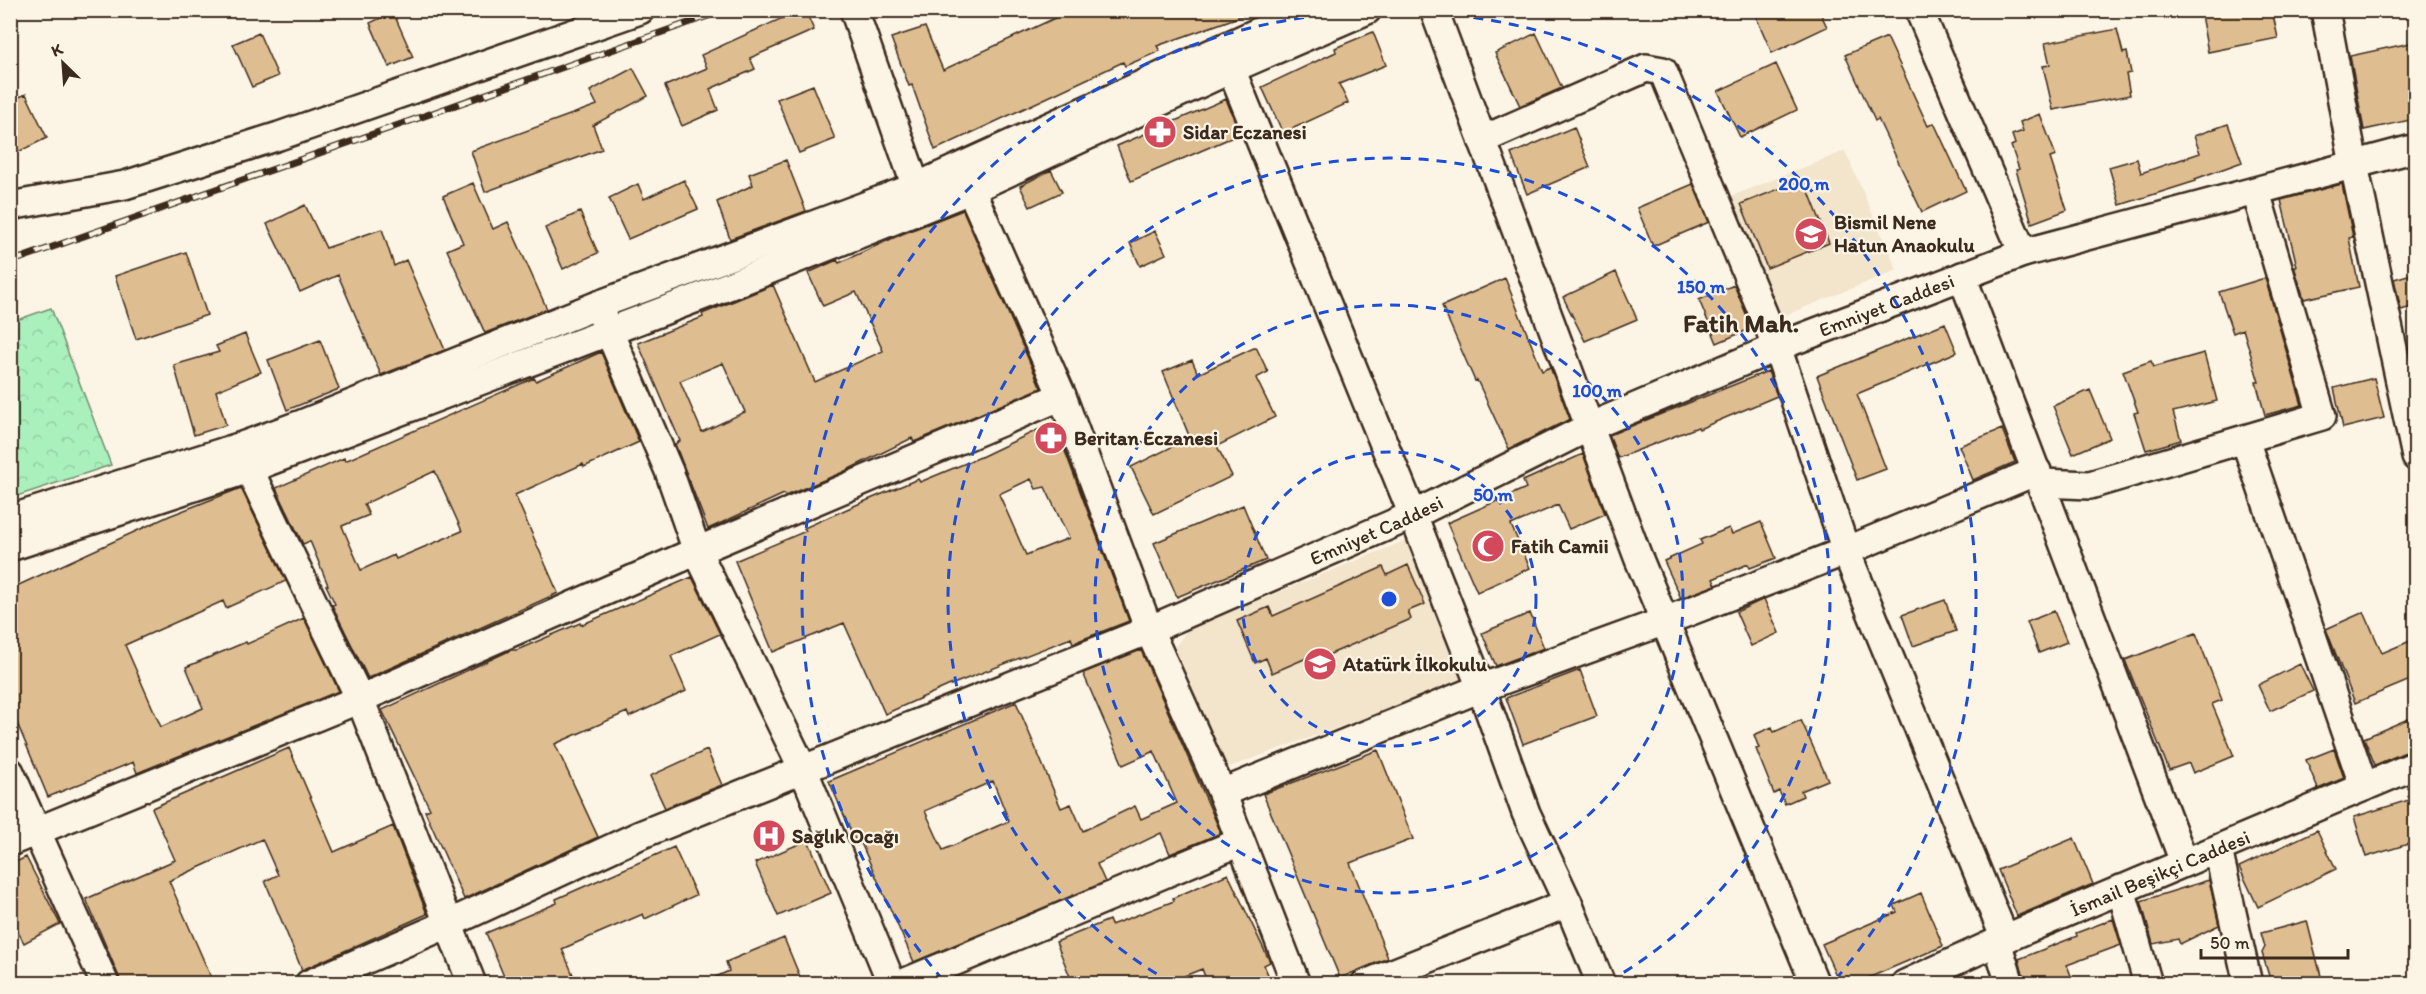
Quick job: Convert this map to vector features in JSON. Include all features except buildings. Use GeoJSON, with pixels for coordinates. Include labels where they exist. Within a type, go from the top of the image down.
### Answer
{"type":"FeatureCollection","features":[{"type":"Feature","properties":{"kind":"street"},"geometry":{"type":"LineString","coordinates":[[10,206],[125,185],[279,136],[640,10]]}},
{"type":"Feature","properties":{"kind":"street"},"geometry":{"type":"LineString","coordinates":[[854,10],[916,187]]}},
{"type":"Feature","properties":{"kind":"street"},"geometry":{"type":"LineString","coordinates":[[10,519],[245,457],[598,305],[916,187],[966,179],[1307,10]]}},
{"type":"Feature","properties":{"kind":"street"},"geometry":{"type":"LineString","coordinates":[[10,547],[245,457],[609,331],[731,285],[966,179],[1366,10]]}},
{"type":"Feature","properties":{"kind":"street"},"geometry":{"type":"LineString","coordinates":[[1434,10],[1638,557],[1815,984]]}},
{"type":"Feature","properties":{"kind":"street"},"geometry":{"type":"LineString","coordinates":[[1919,10],[2023,253]]}},
{"type":"Feature","properties":{"kind":"street"},"geometry":{"type":"LineString","coordinates":[[2325,10],[2354,165],[2415,447]]}},
{"type":"Feature","properties":{"kind":"street"},"geometry":{"type":"LineString","coordinates":[[1482,140],[1646,68],[1663,71],[1777,347],[1846,551],[2001,940],[2010,984]]}},
{"type":"Feature","properties":{"kind":"street"},"geometry":{"type":"LineString","coordinates":[[1230,69],[1413,515],[1481,688],[1526,813],[1568,903],[1601,984]]}},
{"type":"Feature","properties":{"kind":"street","name":"Emniyet Caddesi"},"geometry":{"type":"LineString","coordinates":[[309,984],[448,924],[640,835],[1149,630],[1413,515],[1589,427],[1777,347],[2023,253],[2415,148]]}},
{"type":"Feature","properties":{"kind":"street"},"geometry":{"type":"LineString","coordinates":[[966,179],[1062,396],[1149,630],[1222,793],[1296,984]]}},
{"type":"Feature","properties":{"kind":"street"},"geometry":{"type":"LineString","coordinates":[[1222,793],[1481,688],[1665,621],[2039,477],[2090,485],[2322,416],[2256,192]]}},
{"type":"Feature","properties":{"kind":"street"},"geometry":{"type":"LineString","coordinates":[[1962,276],[2184,862]]}},
{"type":"Feature","properties":{"kind":"street"},"geometry":{"type":"LineString","coordinates":[[598,305],[669,471],[697,551],[803,769],[892,984]]}},
{"type":"Feature","properties":{"kind":"street"},"geometry":{"type":"LineString","coordinates":[[10,842],[360,699],[697,551],[1062,396]]}},
{"type":"Feature","properties":{"kind":"street"},"geometry":{"type":"LineString","coordinates":[[2246,440],[2364,788]]}},
{"type":"Feature","properties":{"kind":"street"},"geometry":{"type":"LineString","coordinates":[[245,457],[360,699],[472,984]]}},
{"type":"Feature","properties":{"kind":"street","name":"İsmail Beşikçi Caddesi"},"geometry":{"type":"LineString","coordinates":[[1905,984],[2001,940],[2415,765]]}},
{"type":"Feature","properties":{"kind":"street"},"geometry":{"type":"LineString","coordinates":[[10,772],[38,829],[105,984]]}},
{"type":"Feature","properties":{"kind":"street"},"geometry":{"type":"LineString","coordinates":[[901,984],[1240,842]]}},
{"type":"Feature","properties":{"kind":"street"},"geometry":{"type":"LineString","coordinates":[[2218,850],[2248,984]]}},
{"type":"Feature","properties":{"kind":"street"},"geometry":{"type":"LineString","coordinates":[[2121,889],[2148,984]]}},
{"type":"Feature","properties":{"kind":"street"},"geometry":{"type":"LineString","coordinates":[[1365,984],[1568,903]]}},
{"type":"Feature","properties":{"kind":"shaded area","name":"Bismil Nene Hatun Anaokulu"},"geometry":{"type":"Polygon","coordinates":[[[1845,151],[1897,270],[1776,319],[1727,198],[1845,151]]]}},
{"type":"Feature","properties":{"kind":"shaded area","name":"Atatürk İlkokulu"},"geometry":{"type":"Polygon","coordinates":[[[1409,539],[1465,681],[1227,768],[1175,647],[1188,629],[1409,539]]]}},
{"type":"Feature","properties":{"kind":"green space"},"geometry":{"type":"Polygon","coordinates":[[[51,308],[111,465],[11,498],[11,322],[51,308]]]}},
{"type":"Feature","properties":{"kind":"railway"},"geometry":{"type":"LineString","coordinates":[[10,262],[725,10]]}},
{"type":"Feature","properties":{"kind":"place","name":"Sidar Eczanesi"},"geometry":{"type":"Point","coordinates":[1160,132]}},
{"type":"Feature","properties":{"kind":"place","name":"Bismil Nene Hatun Anaokulu"},"geometry":{"type":"Point","coordinates":[1811,234]}},
{"type":"Feature","properties":{"kind":"place","name":"Beritan Eczanesi"},"geometry":{"type":"Point","coordinates":[1051,438]}},
{"type":"Feature","properties":{"kind":"place","name":"Fatih Camii"},"geometry":{"type":"Point","coordinates":[1488,546]}},
{"type":"Feature","properties":{"kind":"place","name":"Atatürk İlkokulu"},"geometry":{"type":"Point","coordinates":[1320,664]}},
{"type":"Feature","properties":{"kind":"place","name":"Sağlık Ocağı"},"geometry":{"type":"Point","coordinates":[769,836]}},
{"type":"Feature","properties":{"kind":"district","name":"Fatih Mah."},"geometry":{"type":"Point","coordinates":[1741,323]}}]}
